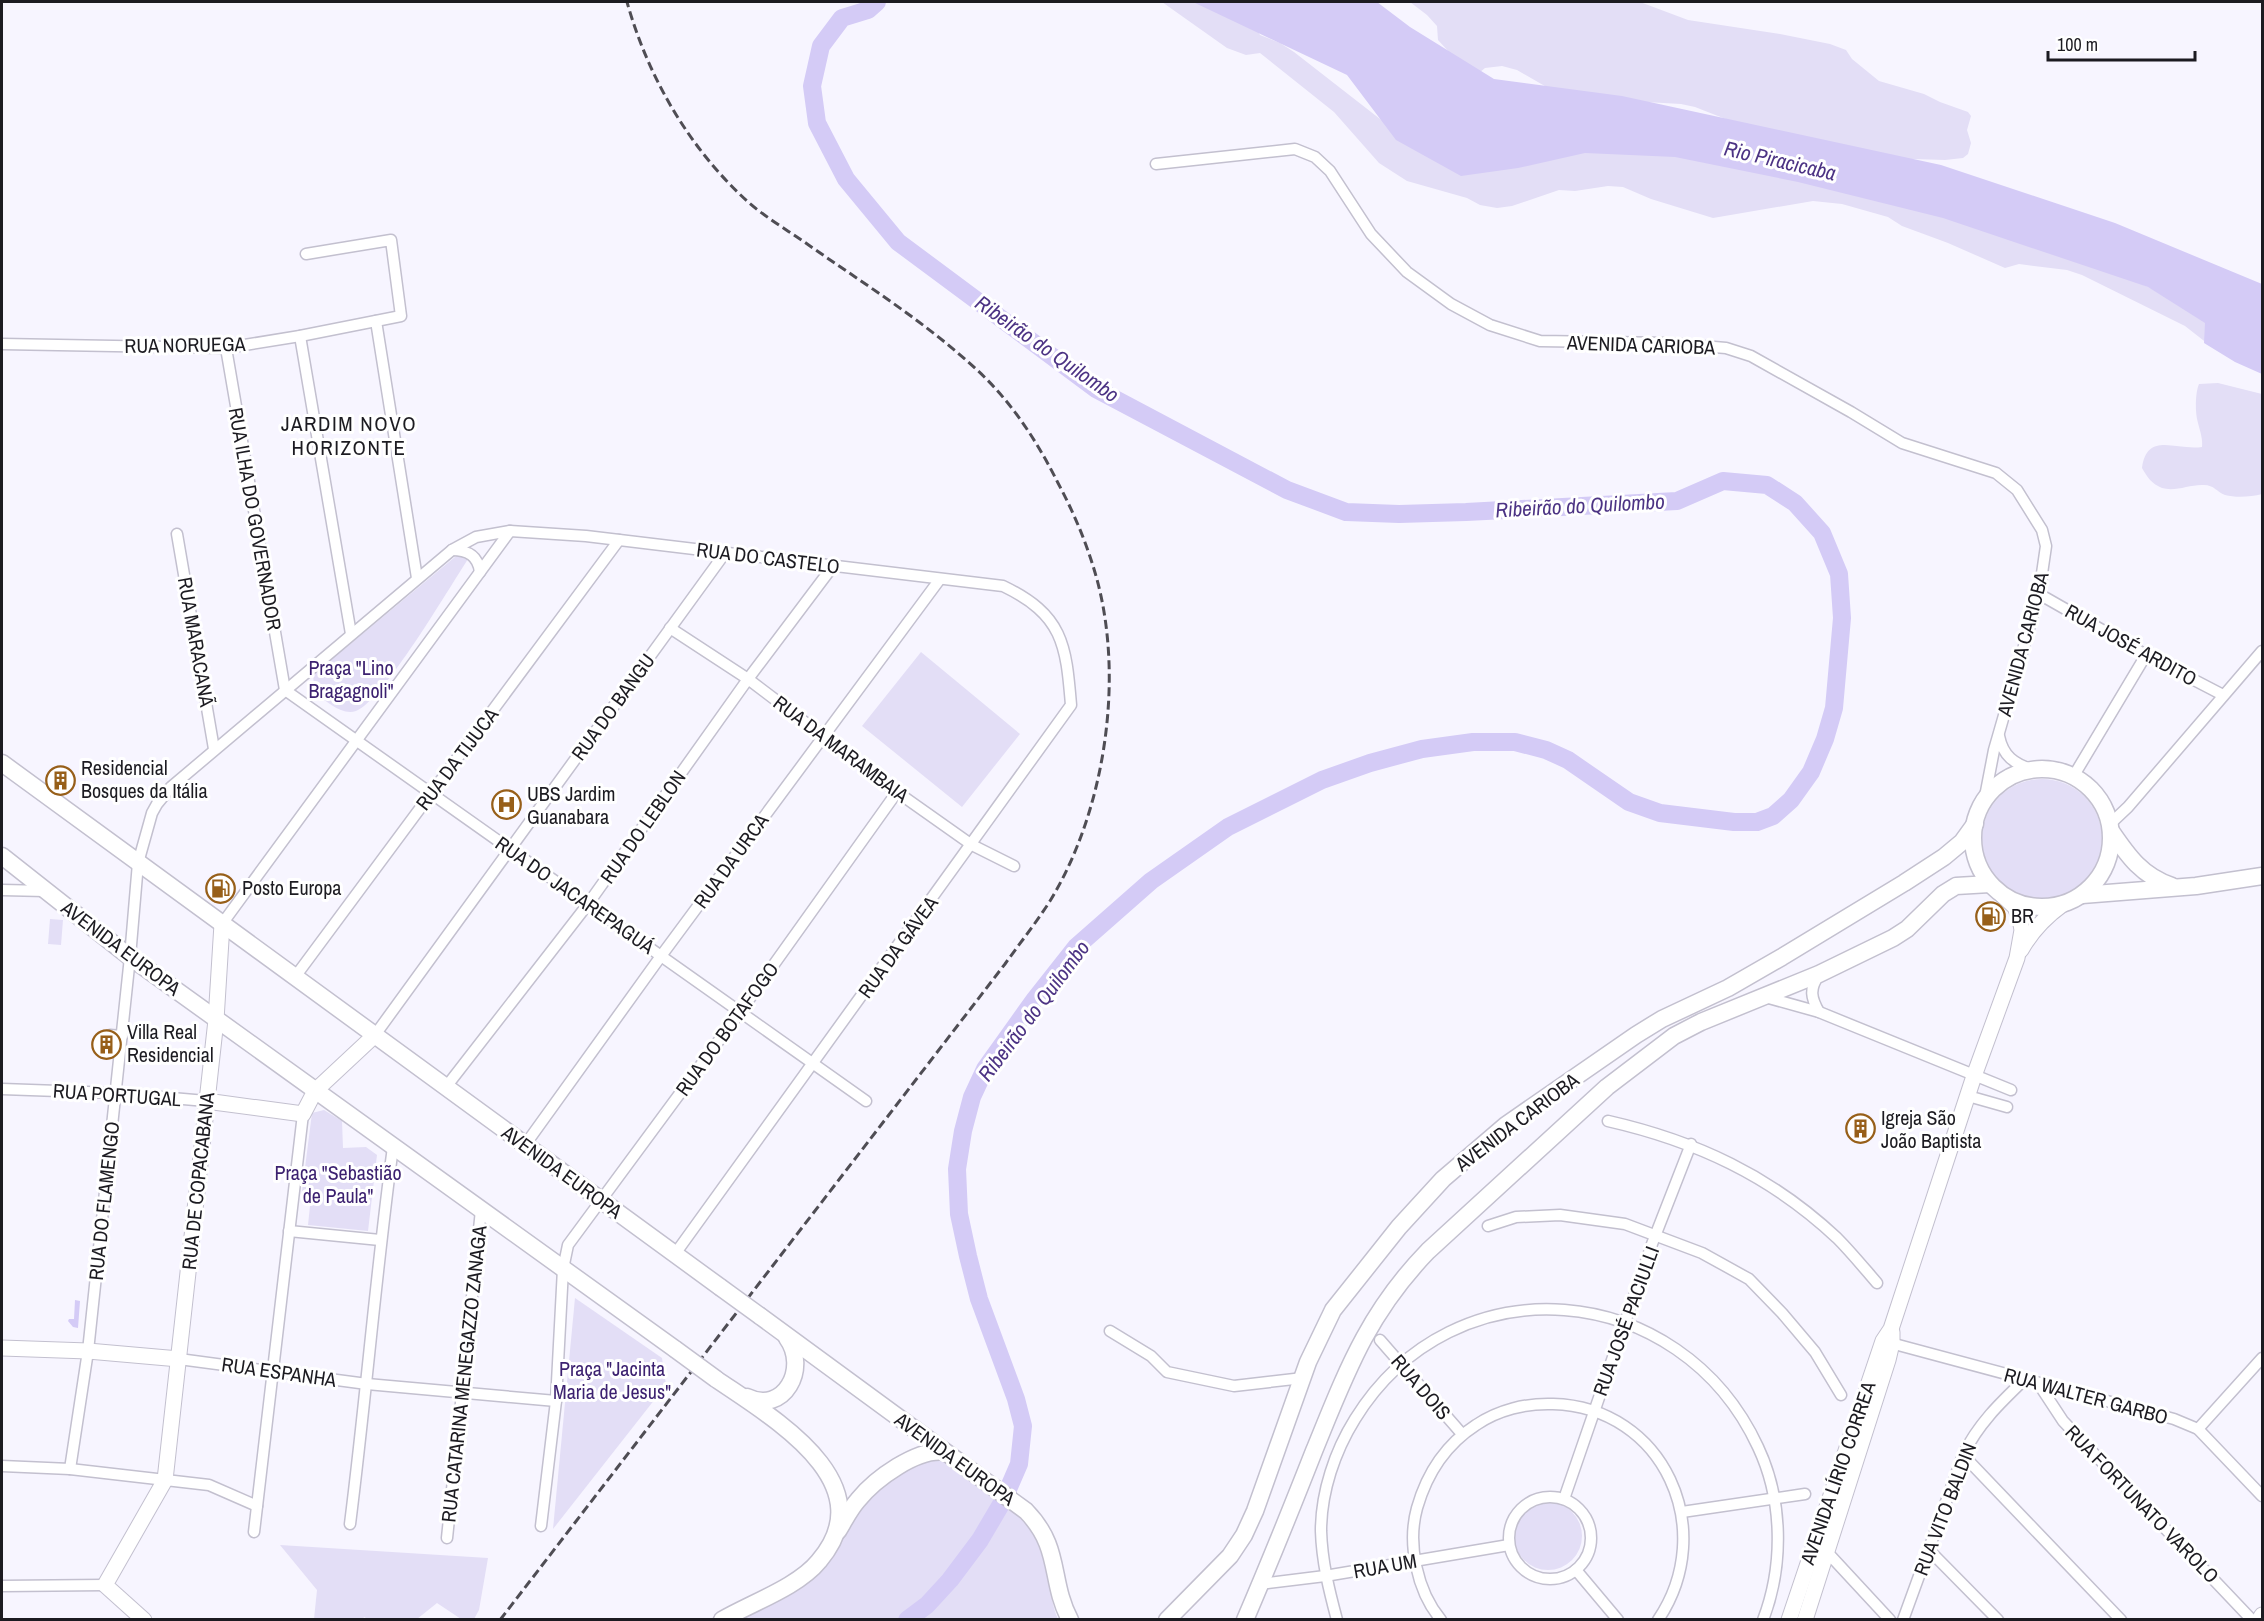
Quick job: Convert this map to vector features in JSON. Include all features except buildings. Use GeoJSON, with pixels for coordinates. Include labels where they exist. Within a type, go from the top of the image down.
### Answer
{"type":"FeatureCollection","features":[{"type":"Feature","properties":{"kind":"main road","name":"AVENIDA EUROPA"},"geometry":{"type":"LineString","coordinates":[[2,764],[1015,1502],[1035,1520],[1048,1542],[1063,1602],[1070,1620]]}},
{"type":"Feature","properties":{"kind":"main road"},"geometry":{"type":"LineString","coordinates":[[2034,770],[2054,771],[2073,777],[2097,796],[2105,809],[2110,827],[2111,849],[2106,867],[2096,883],[2082,895],[2063,904],[2042,908],[2021,904],[1996,889],[1979,866],[1974,845],[1975,824],[1984,802],[1997,786],[2014,776],[2034,770]]}},
{"type":"Feature","properties":{"kind":"main road","name":"AVENIDA CARIOBA"},"geometry":{"type":"LineString","coordinates":[[1167,1620],[1230,1556],[1244,1535],[1302,1378],[1332,1310],[1399,1227],[1443,1179],[1506,1125],[1636,1035],[1728,988],[1782,957],[1944,857],[1962,842],[1975,824]]}},
{"type":"Feature","properties":{"kind":"main road"},"geometry":{"type":"LineString","coordinates":[[2110,827],[2139,868],[2160,882],[2176,887]]}},
{"type":"Feature","properties":{"kind":"main road","name":"AVENIDA EUROPA"},"geometry":{"type":"LineString","coordinates":[[2,856],[130,957],[733,1390],[796,1438],[820,1460],[835,1488],[838,1517],[833,1538]]}},
{"type":"Feature","properties":{"kind":"main road"},"geometry":{"type":"LineString","coordinates":[[2082,895],[2176,887],[2262,876]]}},
{"type":"Feature","properties":{"kind":"main road","name":"AVENIDA CARIOBA"},"geometry":{"type":"LineString","coordinates":[[1245,1620],[1354,1355],[1377,1313],[1404,1277],[1428,1251],[1607,1087],[1674,1036],[1819,974],[1900,934],[1943,894],[1956,886],[1996,889]]}},
{"type":"Feature","properties":{"kind":"main road"},"geometry":{"type":"LineString","coordinates":[[733,1390],[754,1401],[763,1401],[779,1396],[786,1389],[795,1376],[797,1367],[793,1348],[784,1333]]}},
{"type":"Feature","properties":{"kind":"main road"},"geometry":{"type":"LineString","coordinates":[[722,1620],[796,1581],[819,1562],[857,1501],[875,1483],[918,1455],[936,1451],[945,1452]]}},
{"type":"Feature","properties":{"kind":"street","name":"AVENIDA CARIOBA"},"geometry":{"type":"LineString","coordinates":[[1156,164],[1295,149],[1316,157],[1330,171],[1371,234],[1407,272],[1451,304],[1490,325],[1540,341],[1666,343],[1726,348],[1751,356],[1902,443],[1996,473],[2017,490],[2042,530],[2046,546],[2039,594],[1999,735],[1984,802]]}},
{"type":"Feature","properties":{"kind":"street","name":"RUA NORUEGA"},"geometry":{"type":"LineString","coordinates":[[2,344],[226,348],[401,316],[391,240],[306,254]]}},
{"type":"Feature","properties":{"kind":"street"},"geometry":{"type":"LineString","coordinates":[[376,321],[417,578]]}},
{"type":"Feature","properties":{"kind":"street"},"geometry":{"type":"LineString","coordinates":[[300,336],[351,634]]}},
{"type":"Feature","properties":{"kind":"street","name":"RUA ILHA DO GOVERNADOR"},"geometry":{"type":"LineString","coordinates":[[226,348],[285,690]]}},
{"type":"Feature","properties":{"kind":"street"},"geometry":{"type":"LineString","coordinates":[[222,924],[510,531]]}},
{"type":"Feature","properties":{"kind":"street","name":"RUA DO CASTELO"},"geometry":{"type":"LineString","coordinates":[[468,540],[510,531],[619,540],[1003,586],[1025,597],[1055,627]]}},
{"type":"Feature","properties":{"kind":"street","name":"RUA MARACANÃ"},"geometry":{"type":"LineString","coordinates":[[177,534],[214,749]]}},
{"type":"Feature","properties":{"kind":"street","name":"RUA DO FLAMENGO"},"geometry":{"type":"LineString","coordinates":[[70,1469],[87,1351],[122,1036],[138,863],[157,804],[171,787],[214,749],[417,578],[468,540]]}},
{"type":"Feature","properties":{"kind":"street","name":"RUA DA TIJUCA"},"geometry":{"type":"LineString","coordinates":[[295,977],[619,540]]}},
{"type":"Feature","properties":{"kind":"street"},"geometry":{"type":"LineString","coordinates":[[452,550],[461,550],[474,556],[478,561],[480,572]]}},
{"type":"Feature","properties":{"kind":"street","name":"RUA DO BANGU"},"geometry":{"type":"LineString","coordinates":[[375,1035],[725,553]]}},
{"type":"Feature","properties":{"kind":"street","name":"RUA DO LEBLON"},"geometry":{"type":"LineString","coordinates":[[446,1087],[588,904],[748,679],[833,566]]}},
{"type":"Feature","properties":{"kind":"street","name":"RUA DA URCA"},"geometry":{"type":"LineString","coordinates":[[525,1145],[661,956],[940,579]]}},
{"type":"Feature","properties":{"kind":"street","name":"RUA JOSÉ ARDITO"},"geometry":{"type":"LineString","coordinates":[[2039,594],[2146,655],[2223,695]]}},
{"type":"Feature","properties":{"kind":"street","name":"RUA DA GÁVEA"},"geometry":{"type":"LineString","coordinates":[[675,1254],[1071,705],[1064,646],[1055,627]]}},
{"type":"Feature","properties":{"kind":"street","name":"RUA DA MARAMBAIA"},"geometry":{"type":"LineString","coordinates":[[670,628],[748,679],[897,792],[972,845],[1014,866]]}},
{"type":"Feature","properties":{"kind":"street"},"geometry":{"type":"LineString","coordinates":[[2110,827],[2262,651]]}},
{"type":"Feature","properties":{"kind":"street"},"geometry":{"type":"LineString","coordinates":[[2073,777],[2146,655]]}},
{"type":"Feature","properties":{"kind":"street","name":"RUA DO JACAREPAGUÁ"},"geometry":{"type":"LineString","coordinates":[[285,690],[866,1101]]}},
{"type":"Feature","properties":{"kind":"street","name":"AVENIDA CARIOBA"},"geometry":{"type":"LineString","coordinates":[[1999,735],[2001,747],[2011,759],[2034,770]]}},
{"type":"Feature","properties":{"kind":"street","name":"RUA DO BOTAFOGO"},"geometry":{"type":"LineString","coordinates":[[541,1526],[556,1401],[563,1269],[568,1245],[740,1012],[897,792]]}},
{"type":"Feature","properties":{"kind":"street","name":"AVENIDA LÍRIO CORREA"},"geometry":{"type":"LineString","coordinates":[[1789,1620],[1820,1549],[1974,1076],[2017,958],[2022,930],[2020,918],[2015,907],[1996,889]]}},
{"type":"Feature","properties":{"kind":"street"},"geometry":{"type":"LineString","coordinates":[[2,890],[46,891]]}},
{"type":"Feature","properties":{"kind":"street","name":"AVENIDA LÍRIO CORREA"},"geometry":{"type":"LineString","coordinates":[[2017,958],[2037,925],[2063,904]]}},
{"type":"Feature","properties":{"kind":"street","name":"RUA DE COPACABANA"},"geometry":{"type":"LineString","coordinates":[[105,1585],[165,1480],[216,1020],[222,924]]}},
{"type":"Feature","properties":{"kind":"street"},"geometry":{"type":"LineString","coordinates":[[1819,974],[1811,991],[1812,999],[1819,1012]]}},
{"type":"Feature","properties":{"kind":"street"},"geometry":{"type":"LineString","coordinates":[[1765,997],[1819,1012],[2011,1090]]}},
{"type":"Feature","properties":{"kind":"street"},"geometry":{"type":"LineString","coordinates":[[110,1035],[122,1036]]}},
{"type":"Feature","properties":{"kind":"street"},"geometry":{"type":"LineString","coordinates":[[254,1532],[303,1114],[315,1091],[375,1035]]}},
{"type":"Feature","properties":{"kind":"street","name":"RUA PORTUGAL"},"geometry":{"type":"LineString","coordinates":[[2,1089],[115,1093],[206,1101],[303,1114]]}},
{"type":"Feature","properties":{"kind":"street"},"geometry":{"type":"LineString","coordinates":[[1968,1096],[2007,1107]]}},
{"type":"Feature","properties":{"kind":"street"},"geometry":{"type":"LineString","coordinates":[[1608,1121],[1690,1144],[1744,1169],[1793,1201],[1838,1239],[1877,1283]]}},
{"type":"Feature","properties":{"kind":"street","name":"RUA JOSÉ PACIULLI"},"geometry":{"type":"LineString","coordinates":[[1564,1499],[1652,1244],[1657,1237],[1660,1221],[1690,1144]]}},
{"type":"Feature","properties":{"kind":"street"},"geometry":{"type":"LineString","coordinates":[[350,1524],[367,1384],[380,1240],[393,1147]]}},
{"type":"Feature","properties":{"kind":"street","name":"RUA CATARINA MENEGAZZO ZANAGA"},"geometry":{"type":"LineString","coordinates":[[447,1538],[481,1210]]}},
{"type":"Feature","properties":{"kind":"street"},"geometry":{"type":"LineString","coordinates":[[1488,1226],[1516,1217],[1560,1215],[1624,1224],[1702,1253],[1749,1279],[1815,1352],[1840,1395]]}},
{"type":"Feature","properties":{"kind":"street"},"geometry":{"type":"LineString","coordinates":[[289,1231],[380,1240]]}},
{"type":"Feature","properties":{"kind":"street"},"geometry":{"type":"LineString","coordinates":[[1337,1620],[1325,1576],[1321,1529],[1328,1482],[1340,1448],[1368,1397],[1401,1363],[1443,1335],[1470,1323],[1508,1312],[1548,1309],[1588,1312],[1626,1323],[1663,1340],[1696,1362],[1724,1391],[1748,1424],[1764,1460],[1775,1499],[1778,1539],[1775,1579],[1763,1620]]}},
{"type":"Feature","properties":{"kind":"street"},"geometry":{"type":"LineString","coordinates":[[1110,1331],[1151,1356],[1167,1372],[1234,1386],[1302,1378]]}},
{"type":"Feature","properties":{"kind":"street","name":"RUA WALTER GARBO"},"geometry":{"type":"LineString","coordinates":[[1889,1338],[2025,1380],[2174,1419],[2198,1430],[2262,1496]]}},
{"type":"Feature","properties":{"kind":"street","name":"RUA DOIS"},"geometry":{"type":"LineString","coordinates":[[1380,1340],[1462,1434]]}},
{"type":"Feature","properties":{"kind":"street","name":"RUA ESPANHA"},"geometry":{"type":"LineString","coordinates":[[2,1348],[87,1351],[179,1359],[367,1384],[556,1401]]}},
{"type":"Feature","properties":{"kind":"street"},"geometry":{"type":"LineString","coordinates":[[2198,1430],[2261,1362]]}},
{"type":"Feature","properties":{"kind":"street","name":"RUA VITO BALDIN"},"geometry":{"type":"LineString","coordinates":[[1903,1620],[1963,1455],[1972,1437],[1989,1414],[2025,1380]]}},
{"type":"Feature","properties":{"kind":"street","name":"RUA FORTUNATO VAROLO"},"geometry":{"type":"LineString","coordinates":[[2038,1383],[2063,1421],[2252,1620]]}},
{"type":"Feature","properties":{"kind":"street"},"geometry":{"type":"LineString","coordinates":[[1441,1620],[1423,1589],[1415,1561],[1414,1526],[1422,1491],[1445,1450],[1462,1434],[1485,1418],[1511,1408],[1539,1403],[1567,1404],[1594,1411],[1625,1427],[1652,1450],[1671,1479],[1682,1512],[1685,1536],[1683,1560],[1678,1583],[1658,1620]]}},
{"type":"Feature","properties":{"kind":"street"},"geometry":{"type":"LineString","coordinates":[[1963,1455],[2121,1620]]}},
{"type":"Feature","properties":{"kind":"street"},"geometry":{"type":"LineString","coordinates":[[2,1467],[70,1469],[209,1485],[257,1506]]}},
{"type":"Feature","properties":{"kind":"street"},"geometry":{"type":"LineString","coordinates":[[1682,1512],[1805,1494]]}},
{"type":"Feature","properties":{"kind":"street"},"geometry":{"type":"LineString","coordinates":[[1552,1497],[1564,1499],[1580,1510],[1589,1525],[1590,1550],[1576,1570],[1566,1576],[1554,1579],[1530,1574],[1517,1562],[1509,1545],[1512,1521],[1528,1502],[1552,1497]]}},
{"type":"Feature","properties":{"kind":"street","name":"RUA UM"},"geometry":{"type":"LineString","coordinates":[[1260,1584],[1325,1576],[1509,1545]]}},
{"type":"Feature","properties":{"kind":"street"},"geometry":{"type":"LineString","coordinates":[[1820,1549],[1890,1620]]}},
{"type":"Feature","properties":{"kind":"street","name":"AVENIDA LÍRIO CORREA"},"geometry":{"type":"LineString","coordinates":[[1805,1620],[1820,1549]]}},
{"type":"Feature","properties":{"kind":"street"},"geometry":{"type":"LineString","coordinates":[[1928,1549],[1998,1620]]}},
{"type":"Feature","properties":{"kind":"street"},"geometry":{"type":"LineString","coordinates":[[1576,1570],[1618,1620]]}},
{"type":"Feature","properties":{"kind":"street"},"geometry":{"type":"LineString","coordinates":[[2,1586],[105,1585],[144,1620]]}},
{"type":"Feature","properties":{"kind":"street"},"geometry":{"type":"LineString","coordinates":[[2259,1620],[2262,1615]]}},
{"type":"Feature","properties":{"kind":"green space"},"geometry":{"type":"Polygon","coordinates":[[[1162,2],[1213,2],[1253,23],[1260,35],[1294,52],[1416,147],[1597,138],[2017,228],[2235,326],[2208,344],[2185,326],[2082,275],[2067,270],[2019,264],[2005,268],[1902,226],[1888,217],[1842,204],[1813,201],[1713,218],[1651,199],[1623,187],[1608,186],[1575,191],[1559,190],[1512,206],[1497,208],[1480,205],[1467,198],[1407,181],[1379,163],[1334,112],[1260,53],[1246,55],[1227,48],[1162,2]]]}},
{"type":"Feature","properties":{"kind":"green space"},"geometry":{"type":"Polygon","coordinates":[[[1410,2],[1640,2],[1688,20],[1830,44],[1846,50],[1852,59],[1879,81],[1924,94],[1968,112],[1971,116],[1967,130],[1971,143],[1968,154],[1963,158],[1913,159],[1889,163],[1792,145],[1695,107],[1628,101],[1550,89],[1517,70],[1502,66],[1485,68],[1473,78],[1438,40],[1437,26],[1410,2]]]}},
{"type":"Feature","properties":{"kind":"green space"},"geometry":{"type":"Polygon","coordinates":[[[2218,383],[2262,394],[2262,494],[2244,497],[2229,496],[2204,485],[2162,488],[2150,480],[2142,468],[2145,457],[2156,446],[2202,447],[2196,414],[2199,384],[2218,383]]]}},
{"type":"Feature","properties":{"kind":"green space","name":"Praça \"Lino Bragagnoli\""},"geometry":{"type":"Polygon","coordinates":[[[461,552],[468,559],[398,666],[368,703],[356,711],[345,711],[315,694],[313,675],[461,552]]]}},
{"type":"Feature","properties":{"kind":"green space"},"geometry":{"type":"Polygon","coordinates":[[[921,652],[1020,734],[962,807],[862,726],[921,652]]]}},
{"type":"Feature","properties":{"kind":"green space"},"geometry":{"type":"Polygon","coordinates":[[[2042,779],[2065,784],[2084,797],[2097,816],[2102,839],[2097,862],[2084,881],[2065,894],[2042,899],[2019,894],[2000,881],[1987,862],[1982,839],[1987,816],[2000,797],[2019,784],[2042,779]]]}},
{"type":"Feature","properties":{"kind":"green space"},"geometry":{"type":"Polygon","coordinates":[[[50,919],[63,920],[61,945],[48,944],[50,919]]]}},
{"type":"Feature","properties":{"kind":"green space","name":"Praça \"Sebastião de Paula\""},"geometry":{"type":"Polygon","coordinates":[[[324,1110],[342,1121],[343,1148],[366,1147],[377,1155],[368,1231],[308,1225],[310,1206],[301,1199],[312,1113],[324,1110]]]}},
{"type":"Feature","properties":{"kind":"green space","name":"Praça \"Jacinta Maria de Jesus\""},"geometry":{"type":"Polygon","coordinates":[[[575,1298],[662,1358],[666,1385],[553,1529],[575,1298]]]}},
{"type":"Feature","properties":{"kind":"green space"},"geometry":{"type":"Polygon","coordinates":[[[941,1459],[1011,1508],[1034,1530],[1044,1549],[1052,1600],[1058,1619],[734,1620],[839,1540],[870,1497],[909,1466],[941,1459]]]}},
{"type":"Feature","properties":{"kind":"green space"},"geometry":{"type":"Polygon","coordinates":[[[1548,1502],[1561,1505],[1572,1512],[1579,1523],[1582,1536],[1579,1549],[1572,1560],[1561,1567],[1548,1570],[1535,1567],[1524,1560],[1517,1549],[1514,1536],[1517,1523],[1524,1512],[1535,1505],[1548,1502]]]}},
{"type":"Feature","properties":{"kind":"green space"},"geometry":{"type":"Polygon","coordinates":[[[280,1545],[488,1558],[479,1610],[474,1619],[461,1619],[437,1603],[417,1619],[368,1619],[364,1617],[363,1619],[314,1619],[317,1590],[280,1545]]]}},
{"type":"Feature","properties":{"kind":"water","name":"Rio Piracicaba"},"geometry":{"type":"Polygon","coordinates":[[[1193,2],[1377,2],[1410,27],[1494,79],[1622,96],[1941,165],[2115,223],[2262,284],[2262,374],[2235,362],[2204,343],[2205,323],[2148,287],[1943,218],[1798,182],[1675,157],[1585,153],[1518,168],[1461,176],[1396,140],[1347,75],[1193,2]]]}},
{"type":"Feature","properties":{"kind":"water"},"geometry":{"type":"Polygon","coordinates":[[[75,1300],[80,1301],[78,1328],[73,1327],[68,1321],[74,1319],[75,1300]]]}},
{"type":"Feature","properties":{"kind":"waterway","name":"Ribeirão do Quilombo"},"geometry":{"type":"LineString","coordinates":[[877,2],[868,10],[842,18],[821,46],[812,86],[817,123],[846,179],[898,242],[1096,389],[1287,490],[1346,512],[1399,514],[1466,512],[1677,501],[1723,481],[1767,485],[1795,503],[1822,533],[1839,574],[1842,618],[1834,708],[1825,739],[1811,772],[1791,800],[1773,816],[1757,822],[1734,822],[1660,813],[1629,802],[1568,760],[1546,750],[1515,742],[1473,742],[1422,749],[1370,763],[1322,780],[1228,827],[1151,881],[1076,947],[985,1069],[972,1097],[963,1131],[957,1169],[959,1214],[979,1299],[1016,1399],[1023,1426],[1019,1464],[1003,1501],[980,1540],[950,1580],[927,1605],[907,1620]]}},
{"type":"Feature","properties":{"kind":"railway"},"geometry":{"type":"LineString","coordinates":[[500,1620],[1045,909],[1069,865],[1084,827],[1096,786],[1109,700],[1109,657],[1105,616],[1096,576],[1080,529],[1064,494],[1022,422],[989,381],[957,352],[895,304],[762,213],[726,180],[689,135],[673,110],[646,57],[627,2]]}},
{"type":"Feature","properties":{"kind":"place","name":"Residencial Bosques da Itália"},"geometry":{"type":"Point","coordinates":[60,780]}},
{"type":"Feature","properties":{"kind":"place","name":"UBS Jardim Guanabara"},"geometry":{"type":"Point","coordinates":[506,805]}},
{"type":"Feature","properties":{"kind":"place","name":"Posto Europa"},"geometry":{"type":"Point","coordinates":[221,888]}},
{"type":"Feature","properties":{"kind":"place","name":"BR"},"geometry":{"type":"Point","coordinates":[1990,916]}},
{"type":"Feature","properties":{"kind":"place","name":"Villa Real Residencial"},"geometry":{"type":"Point","coordinates":[106,1044]}},
{"type":"Feature","properties":{"kind":"place","name":"Igreja São João Baptista"},"geometry":{"type":"Point","coordinates":[1860,1129]}},
{"type":"Feature","properties":{"kind":"district","name":"JARDIM NOVO HORIZONTE"},"geometry":{"type":"Point","coordinates":[349,436]}}]}
